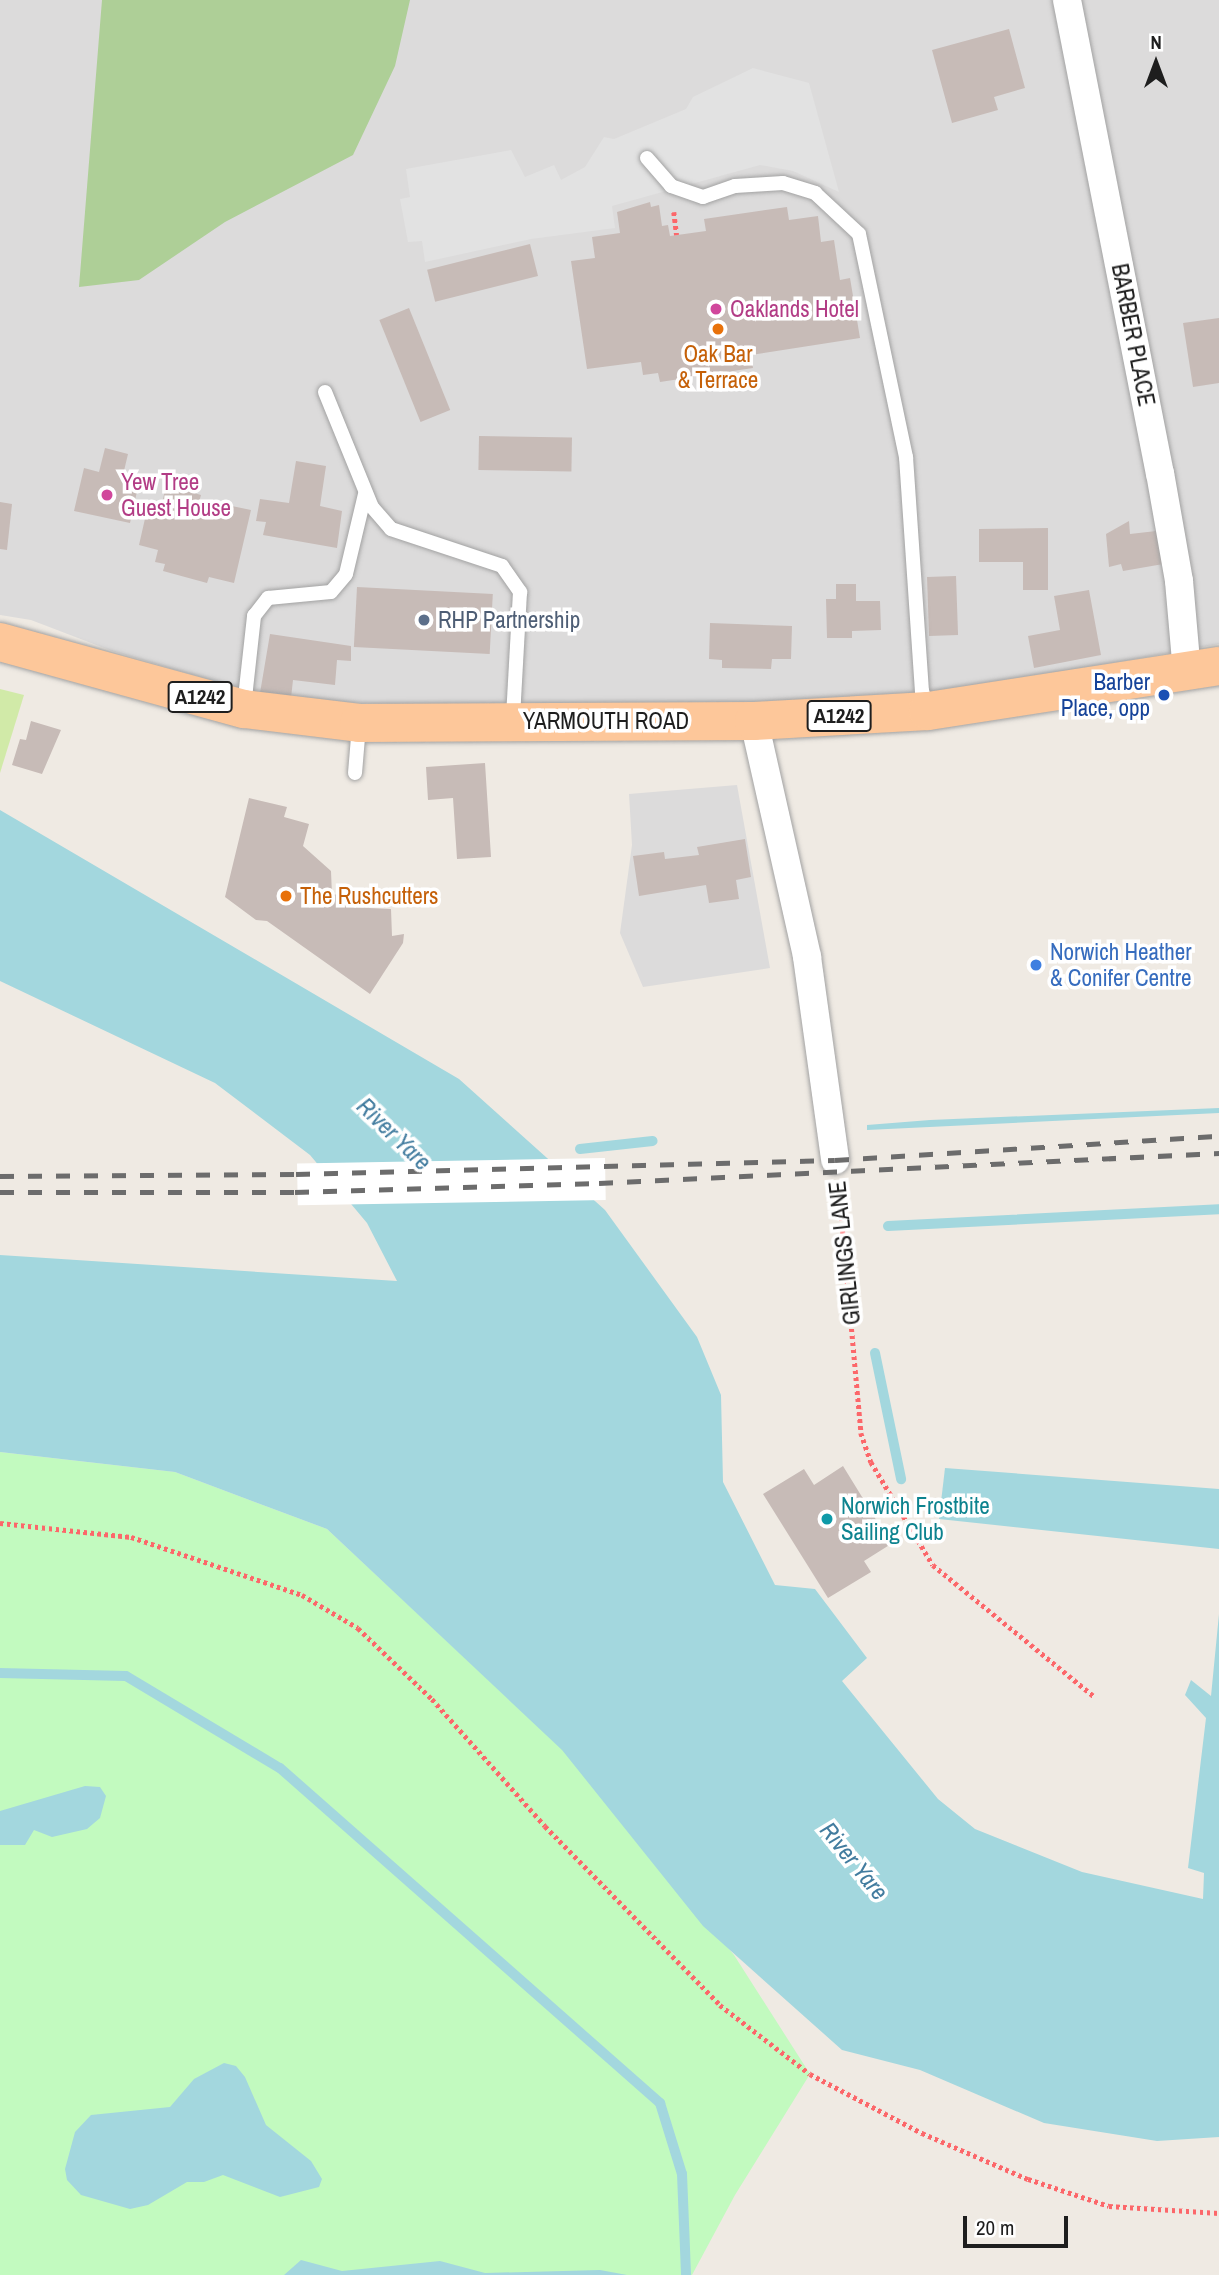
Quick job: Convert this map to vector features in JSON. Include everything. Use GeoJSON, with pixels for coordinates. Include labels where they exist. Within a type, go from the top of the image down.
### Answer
{"type":"FeatureCollection","features":[{"type":"Feature","properties":{"kind":"main road","name":"YARMOUTH ROAD"},"geometry":{"type":"LineString","coordinates":[[0,642],[244,709],[359,723],[513,720],[754,721],[929,711],[1203,669]]}},
{"type":"Feature","properties":{"kind":"street","name":"BARBER PLACE"},"geometry":{"type":"LineString","coordinates":[[1067,0],[1158,460],[1178,582],[1203,669]]}},
{"type":"Feature","properties":{"kind":"street","name":"GIRLINGS LANE"},"geometry":{"type":"LineString","coordinates":[[754,721],[807,957],[835,1160]]}},
{"type":"Feature","properties":{"kind":"lane"},"geometry":{"type":"LineString","coordinates":[[647,158],[671,186],[703,197],[736,186],[783,184],[815,193],[859,234],[906,457],[922,691],[929,711]]}},
{"type":"Feature","properties":{"kind":"lane"},"geometry":{"type":"LineString","coordinates":[[325,392],[366,493],[391,529],[502,566],[520,592],[513,720]]}},
{"type":"Feature","properties":{"kind":"lane"},"geometry":{"type":"LineString","coordinates":[[244,709],[254,616],[268,598],[331,592],[346,575],[366,493]]}},
{"type":"Feature","properties":{"kind":"lane"},"geometry":{"type":"LineString","coordinates":[[355,773],[359,723]]}},
{"type":"Feature","properties":{"kind":"path","name":"GIRLINGS LANE"},"geometry":{"type":"LineString","coordinates":[[835,1160],[861,1433],[871,1462],[933,1565],[1095,1697]]}},
{"type":"Feature","properties":{"kind":"path"},"geometry":{"type":"LineString","coordinates":[[0,1523],[142,1540],[302,1595],[358,1628],[432,1699],[545,1826],[720,2005],[810,2074],[922,2133],[1028,2179],[1109,2206],[1219,2213]]}},
{"type":"Feature","properties":{"kind":"shaded area"},"geometry":{"type":"Polygon","coordinates":[[[0,0],[1219,0],[1219,644],[832,713],[459,706],[278,700],[112,651],[31,620],[0,615],[0,0]]]}},
{"type":"Feature","properties":{"kind":"shaded area"},"geometry":{"type":"Polygon","coordinates":[[[753,68],[809,83],[839,192],[793,171],[760,165],[612,206],[615,228],[531,239],[425,262],[422,241],[408,242],[400,199],[410,197],[406,169],[511,150],[525,177],[554,165],[561,180],[585,167],[604,137],[614,139],[686,109],[693,97],[753,68]]]}},
{"type":"Feature","properties":{"kind":"shaded area"},"geometry":{"type":"Polygon","coordinates":[[[737,785],[770,968],[643,987],[620,933],[632,845],[629,794],[737,785]]]}},
{"type":"Feature","properties":{"kind":"green space"},"geometry":{"type":"Polygon","coordinates":[[[102,0],[410,0],[395,66],[353,155],[225,222],[139,280],[79,287],[102,0]]]}},
{"type":"Feature","properties":{"kind":"green space"},"geometry":{"type":"Polygon","coordinates":[[[0,689],[24,695],[0,773],[0,689]]]}},
{"type":"Feature","properties":{"kind":"green space"},"geometry":{"type":"Polygon","coordinates":[[[0,1452],[175,1472],[327,1529],[563,1750],[734,1955],[810,2074],[735,2195],[692,2275],[0,2275],[0,1452]]]}},
{"type":"Feature","properties":{"kind":"water","name":"River Yare"},"geometry":{"type":"Polygon","coordinates":[[[0,810],[459,1079],[605,1210],[697,1337],[721,1395],[723,1482],[775,1585],[815,1589],[867,1658],[842,1681],[938,1799],[975,1829],[1082,1872],[1203,1899],[1204,1873],[1188,1868],[1206,1718],[1185,1695],[1191,1680],[1211,1696],[1219,1614],[1219,2137],[1157,2141],[1044,2123],[920,2070],[842,2050],[703,1926],[562,1750],[327,1529],[175,1472],[0,1452],[0,1255],[397,1281],[367,1223],[310,1155],[215,1083],[0,981],[0,810]]]}},
{"type":"Feature","properties":{"kind":"water"},"geometry":{"type":"Polygon","coordinates":[[[1219,1108],[1219,1113],[867,1130],[867,1125],[930,1120],[1219,1108]]]}},
{"type":"Feature","properties":{"kind":"water"},"geometry":{"type":"Polygon","coordinates":[[[945,1468],[1219,1489],[1219,1549],[939,1519],[945,1468]]]}},
{"type":"Feature","properties":{"kind":"water"},"geometry":{"type":"Polygon","coordinates":[[[85,1786],[100,1787],[106,1796],[100,1818],[87,1829],[52,1837],[34,1830],[25,1845],[0,1845],[0,1811],[85,1786]]]}},
{"type":"Feature","properties":{"kind":"water"},"geometry":{"type":"Polygon","coordinates":[[[224,2063],[236,2066],[245,2077],[266,2125],[311,2161],[322,2179],[319,2187],[280,2197],[223,2175],[204,2182],[187,2182],[148,2205],[130,2209],[81,2195],[67,2180],[65,2169],[75,2132],[91,2115],[170,2107],[194,2079],[224,2063]]]}},
{"type":"Feature","properties":{"kind":"water"},"geometry":{"type":"Polygon","coordinates":[[[301,2260],[342,2271],[440,2261],[485,2273],[600,2270],[627,2275],[284,2275],[301,2260]]]}},
{"type":"Feature","properties":{"kind":"pier"},"geometry":{"type":"Polygon","coordinates":[[[605,1158],[606,1200],[298,1205],[297,1163],[605,1158]]]}},
{"type":"Feature","properties":{"kind":"building"},"geometry":{"type":"Polygon","coordinates":[[[1009,29],[1025,88],[994,97],[998,110],[952,123],[932,50],[1009,29]]]}},
{"type":"Feature","properties":{"kind":"building","name":"Oaklands Hotel"},"geometry":{"type":"Polygon","coordinates":[[[650,202],[651,207],[659,205],[662,226],[668,225],[670,236],[706,231],[704,219],[787,207],[789,220],[818,216],[821,242],[834,240],[840,280],[850,278],[860,338],[751,355],[753,368],[660,382],[658,373],[643,375],[641,362],[587,369],[571,261],[595,258],[592,237],[620,233],[617,212],[650,202]]]}},
{"type":"Feature","properties":{"kind":"building"},"geometry":{"type":"Polygon","coordinates":[[[530,244],[538,276],[435,302],[427,270],[530,244]]]}},
{"type":"Feature","properties":{"kind":"building"},"geometry":{"type":"Polygon","coordinates":[[[409,308],[450,410],[421,422],[379,320],[409,308]]]}},
{"type":"Feature","properties":{"kind":"building"},"geometry":{"type":"Polygon","coordinates":[[[1219,318],[1219,383],[1193,387],[1183,323],[1219,318]]]}},
{"type":"Feature","properties":{"kind":"building"},"geometry":{"type":"Polygon","coordinates":[[[479,436],[572,438],[571,472],[478,470],[479,436]]]}},
{"type":"Feature","properties":{"kind":"building","name":"Yew Tree Guest House"},"geometry":{"type":"Polygon","coordinates":[[[105,448],[128,454],[123,475],[140,478],[130,523],[74,511],[84,468],[99,472],[105,448]]]}},
{"type":"Feature","properties":{"kind":"building"},"geometry":{"type":"Polygon","coordinates":[[[296,461],[326,466],[320,506],[342,511],[337,548],[263,535],[266,522],[256,521],[260,499],[289,503],[296,461]]]}},
{"type":"Feature","properties":{"kind":"building"},"geometry":{"type":"Polygon","coordinates":[[[166,485],[201,495],[196,513],[224,519],[227,505],[251,510],[234,583],[209,577],[207,583],[163,571],[165,564],[155,562],[158,550],[139,545],[149,501],[162,504],[166,485]]]}},
{"type":"Feature","properties":{"kind":"building"},"geometry":{"type":"Polygon","coordinates":[[[0,502],[12,504],[7,550],[0,549],[0,502]]]}},
{"type":"Feature","properties":{"kind":"building"},"geometry":{"type":"Polygon","coordinates":[[[1129,521],[1130,534],[1165,530],[1169,563],[1123,571],[1121,564],[1109,567],[1106,534],[1129,521]]]}},
{"type":"Feature","properties":{"kind":"building"},"geometry":{"type":"Polygon","coordinates":[[[1048,528],[1048,590],[1023,590],[1023,562],[979,562],[979,529],[1048,528]]]}},
{"type":"Feature","properties":{"kind":"building"},"geometry":{"type":"Polygon","coordinates":[[[956,576],[958,635],[929,636],[927,577],[956,576]]]}},
{"type":"Feature","properties":{"kind":"building"},"geometry":{"type":"Polygon","coordinates":[[[836,584],[856,584],[856,601],[880,601],[881,630],[852,631],[852,638],[827,638],[826,599],[836,599],[836,584]]]}},
{"type":"Feature","properties":{"kind":"building","name":"RHP Partnership"},"geometry":{"type":"Polygon","coordinates":[[[357,587],[493,594],[490,654],[354,647],[357,587]]]}},
{"type":"Feature","properties":{"kind":"building"},"geometry":{"type":"Polygon","coordinates":[[[1089,590],[1101,655],[1034,668],[1028,636],[1060,630],[1054,596],[1089,590]]]}},
{"type":"Feature","properties":{"kind":"building"},"geometry":{"type":"Polygon","coordinates":[[[710,623],[792,626],[791,659],[772,659],[771,669],[722,668],[722,660],[709,659],[710,623]]]}},
{"type":"Feature","properties":{"kind":"building"},"geometry":{"type":"Polygon","coordinates":[[[270,634],[351,646],[351,661],[337,660],[335,685],[293,680],[291,698],[260,693],[270,634]]]}},
{"type":"Feature","properties":{"kind":"building"},"geometry":{"type":"Polygon","coordinates":[[[31,721],[61,730],[42,774],[12,765],[20,739],[26,740],[31,721]]]}},
{"type":"Feature","properties":{"kind":"building"},"geometry":{"type":"Polygon","coordinates":[[[485,763],[491,857],[457,859],[453,798],[428,800],[426,767],[485,763]]]}},
{"type":"Feature","properties":{"kind":"building","name":"The Rushcutters"},"geometry":{"type":"Polygon","coordinates":[[[249,798],[287,807],[284,817],[309,824],[303,846],[331,871],[332,895],[346,893],[347,907],[391,909],[392,936],[404,934],[403,943],[370,994],[267,921],[256,920],[225,897],[249,798]]]}},
{"type":"Feature","properties":{"kind":"building"},"geometry":{"type":"Polygon","coordinates":[[[745,839],[751,877],[736,880],[739,899],[709,903],[706,885],[639,896],[633,856],[664,852],[665,859],[699,855],[697,847],[745,839]]]}},
{"type":"Feature","properties":{"kind":"building","name":"Norwich Frostbite Sailing Club"},"geometry":{"type":"Polygon","coordinates":[[[843,1466],[891,1544],[864,1561],[871,1572],[828,1598],[763,1494],[804,1469],[814,1485],[843,1466]]]}},
{"type":"Feature","properties":{"kind":"waterway"},"geometry":{"type":"LineString","coordinates":[[580,1149],[653,1141]]}},
{"type":"Feature","properties":{"kind":"waterway"},"geometry":{"type":"LineString","coordinates":[[888,1226],[1219,1209]]}},
{"type":"Feature","properties":{"kind":"waterway"},"geometry":{"type":"LineString","coordinates":[[875,1353],[901,1479]]}},
{"type":"Feature","properties":{"kind":"waterway"},"geometry":{"type":"LineString","coordinates":[[0,1673],[126,1676],[280,1768],[660,2103],[682,2174],[686,2275]]}},
{"type":"Feature","properties":{"kind":"railway"},"geometry":{"type":"LineString","coordinates":[[0,1176],[296,1174],[835,1160],[1219,1136]]}},
{"type":"Feature","properties":{"kind":"railway"},"geometry":{"type":"LineString","coordinates":[[0,1192],[295,1192],[599,1183],[1219,1153]]}},
{"type":"Feature","properties":{"kind":"place","name":"Oaklands Hotel"},"geometry":{"type":"Point","coordinates":[716,309]}},
{"type":"Feature","properties":{"kind":"place","name":"Oak Bar & Terrace"},"geometry":{"type":"Point","coordinates":[718,329]}},
{"type":"Feature","properties":{"kind":"place","name":"Yew Tree Guest House"},"geometry":{"type":"Point","coordinates":[107,495]}},
{"type":"Feature","properties":{"kind":"place","name":"RHP Partnership"},"geometry":{"type":"Point","coordinates":[424,620]}},
{"type":"Feature","properties":{"kind":"place","name":"Barber Place, opp"},"geometry":{"type":"Point","coordinates":[1164,695]}},
{"type":"Feature","properties":{"kind":"place","name":"The Rushcutters"},"geometry":{"type":"Point","coordinates":[286,896]}},
{"type":"Feature","properties":{"kind":"place","name":"Norwich Heather & Conifer Centre"},"geometry":{"type":"Point","coordinates":[1036,965]}},
{"type":"Feature","properties":{"kind":"place","name":"Norwich Frostbite Sailing Club"},"geometry":{"type":"Point","coordinates":[827,1519]}}]}
